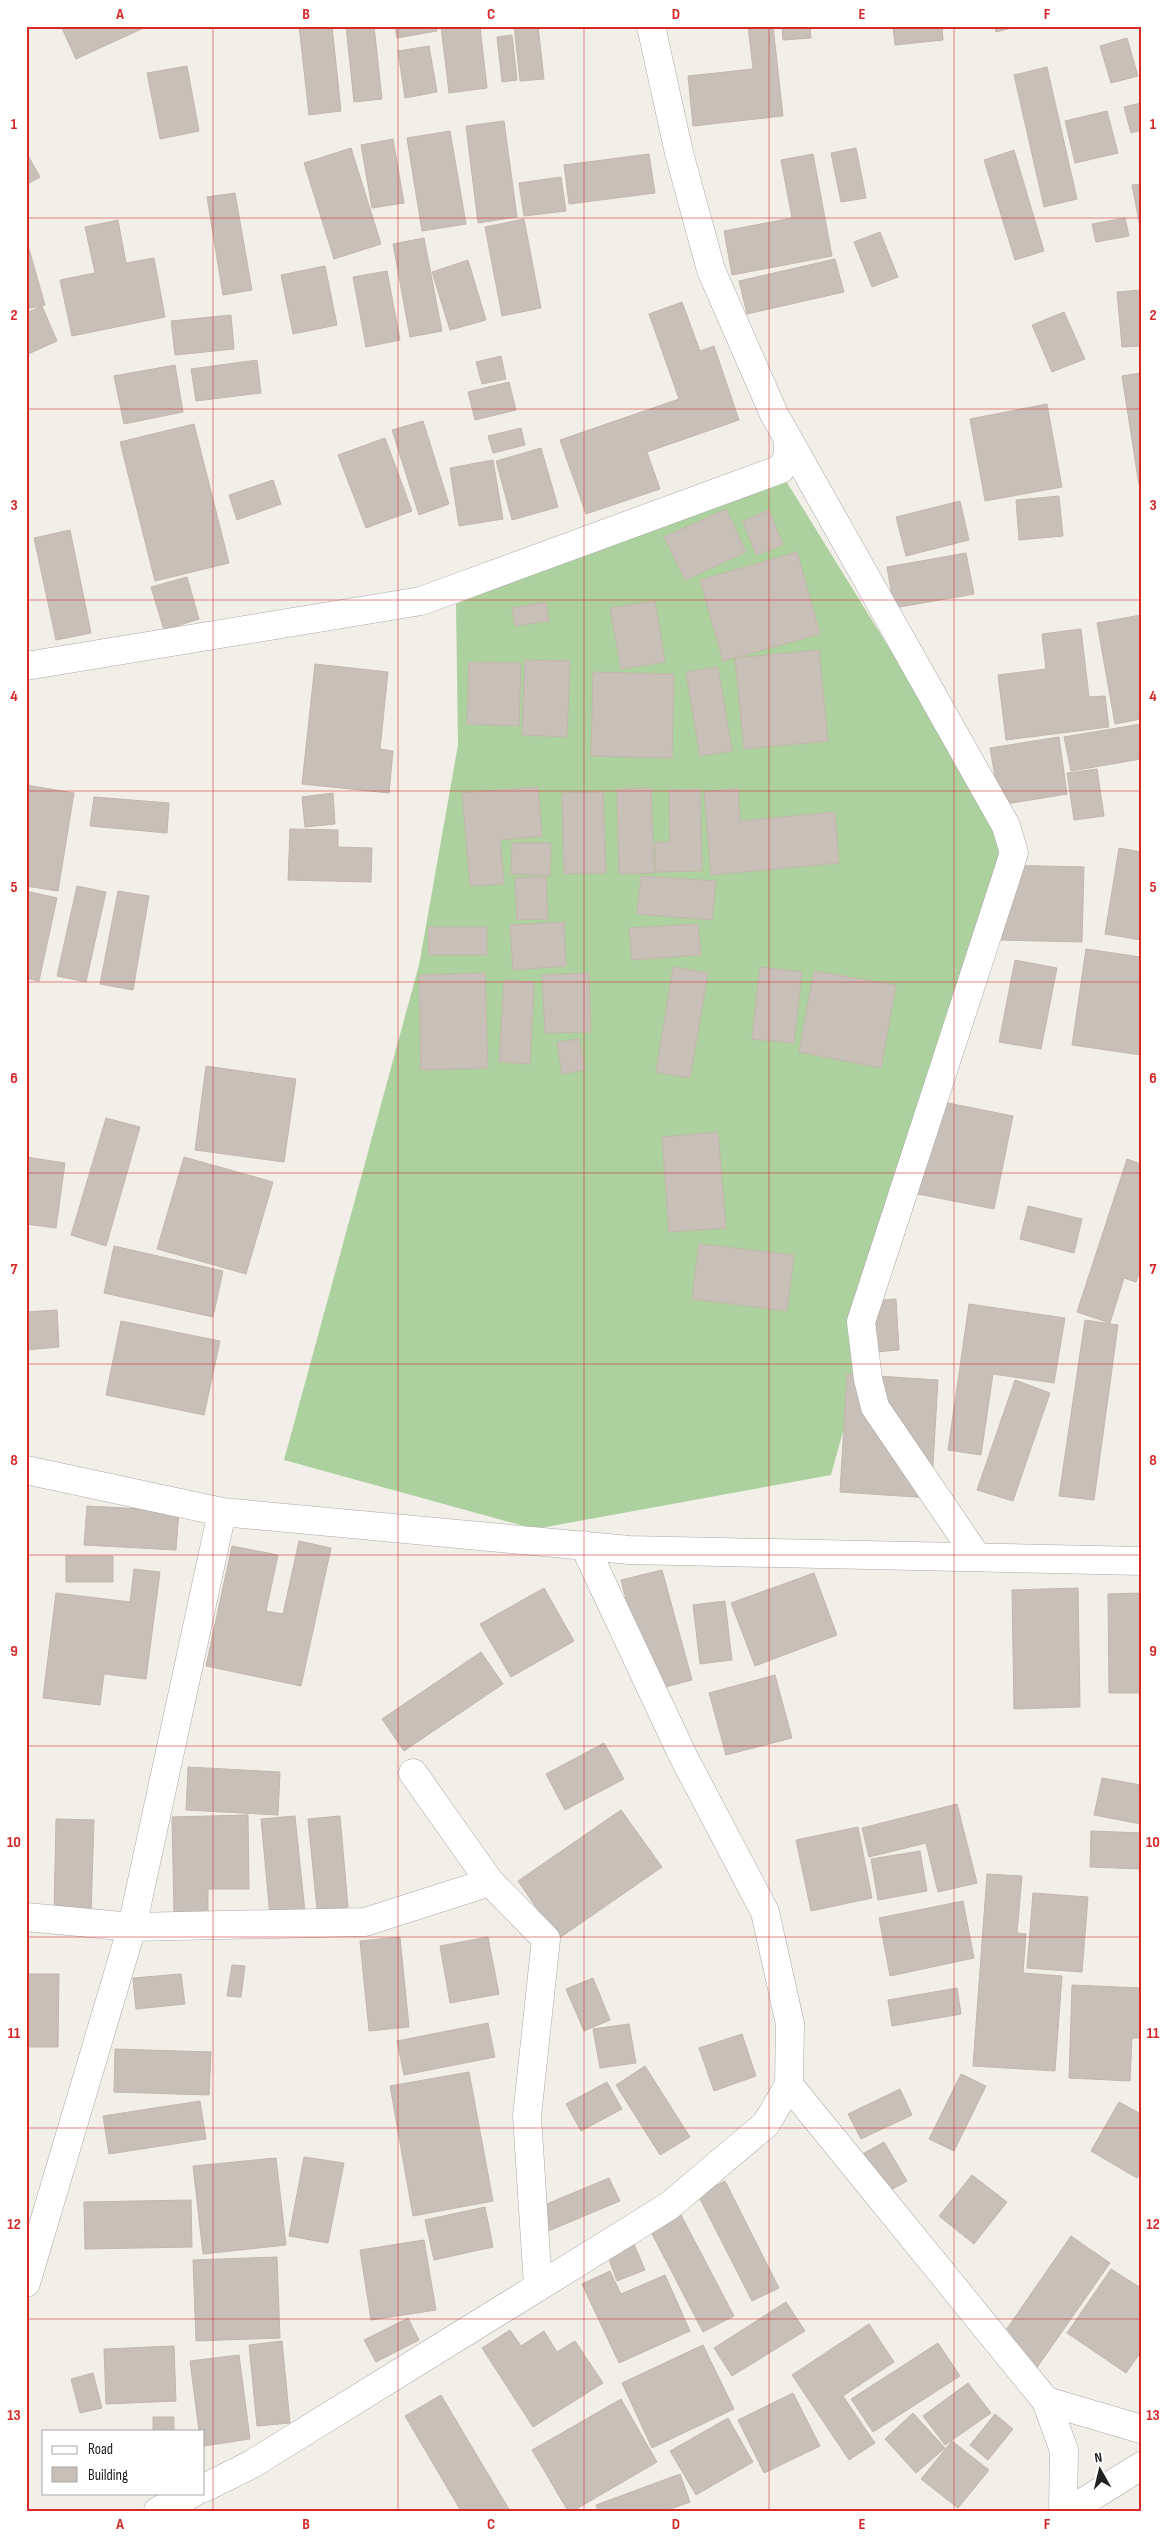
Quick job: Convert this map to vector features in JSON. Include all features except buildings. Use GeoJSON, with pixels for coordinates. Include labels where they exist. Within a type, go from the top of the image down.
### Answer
{"type":"FeatureCollection","features":[{"type":"Feature","properties":{"kind":"street"},"geometry":{"type":"LineString","coordinates":[[651,26],[679,153],[711,270],[774,414],[1006,826],[1014,853],[861,1322],[868,1379],[875,1407],[977,1557]]}},
{"type":"Feature","properties":{"kind":"street"},"geometry":{"type":"LineString","coordinates":[[26,666],[421,601],[781,469],[788,457],[788,440]]}},
{"type":"Feature","properties":{"kind":"street"},"geometry":{"type":"LineString","coordinates":[[26,1470],[222,1512],[629,1550],[1141,1561]]}},
{"type":"Feature","properties":{"kind":"street"},"geometry":{"type":"LineString","coordinates":[[26,2283],[132,1927],[222,1512]]}},
{"type":"Feature","properties":{"kind":"street"},"geometry":{"type":"LineString","coordinates":[[205,2487],[260,2458],[669,2206],[766,2124],[789,2085],[790,2024],[765,1912],[683,1756],[584,1545]]}},
{"type":"Feature","properties":{"kind":"street"},"geometry":{"type":"LineString","coordinates":[[413,1773],[490,1882],[546,1939],[527,2116],[538,2286]]}},
{"type":"Feature","properties":{"kind":"street"},"geometry":{"type":"LineString","coordinates":[[26,1917],[132,1927],[365,1922],[490,1882]]}},
{"type":"Feature","properties":{"kind":"street"},"geometry":{"type":"LineString","coordinates":[[789,2085],[1046,2401],[1064,2450],[1062,2511]]}},
{"type":"Feature","properties":{"kind":"street"},"geometry":{"type":"LineString","coordinates":[[1046,2401],[1140,2425],[1130,2473],[1069,2511]]}},
{"type":"Feature","properties":{"kind":"street"},"geometry":{"type":"LineString","coordinates":[[158,2511],[191,2494]]}},
{"type":"Feature","properties":{"kind":"green space"},"geometry":{"type":"Polygon","coordinates":[[[783,476],[1007,839],[831,1475],[535,1529],[284,1460],[419,965],[458,745],[456,604],[783,476]]]}}]}
